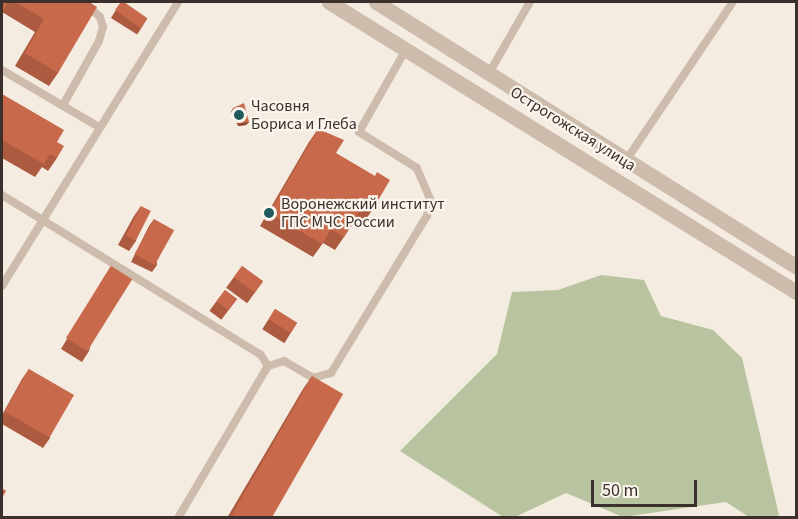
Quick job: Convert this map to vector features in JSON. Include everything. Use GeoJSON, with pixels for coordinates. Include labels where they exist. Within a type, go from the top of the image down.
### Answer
{"type":"FeatureCollection","features":[{"type":"Feature","properties":{"kind":"street","name":"Острогожская улица"},"geometry":{"type":"LineString","coordinates":[[329,2],[405,51],[474,89],[796,292]]}},
{"type":"Feature","properties":{"kind":"street"},"geometry":{"type":"LineString","coordinates":[[376,2],[796,266]]}},
{"type":"Feature","properties":{"kind":"lane"},"geometry":{"type":"LineString","coordinates":[[63,105],[99,41],[103,27],[100,17],[84,2]]}},
{"type":"Feature","properties":{"kind":"lane"},"geometry":{"type":"LineString","coordinates":[[2,286],[42,217],[178,2]]}},
{"type":"Feature","properties":{"kind":"lane"},"geometry":{"type":"LineString","coordinates":[[489,73],[530,2]]}},
{"type":"Feature","properties":{"kind":"lane"},"geometry":{"type":"LineString","coordinates":[[627,159],[733,2]]}},
{"type":"Feature","properties":{"kind":"lane"},"geometry":{"type":"LineString","coordinates":[[178,518],[268,366],[284,361],[313,378],[331,373],[427,216],[430,198],[417,168],[359,132],[405,51]]}},
{"type":"Feature","properties":{"kind":"lane"},"geometry":{"type":"LineString","coordinates":[[2,70],[99,127]]}},
{"type":"Feature","properties":{"kind":"lane"},"geometry":{"type":"LineString","coordinates":[[2,195],[42,217],[261,355],[268,366]]}},
{"type":"Feature","properties":{"kind":"green space"},"geometry":{"type":"Polygon","coordinates":[[[601,275],[644,280],[661,316],[713,330],[742,358],[779,515],[749,517],[726,502],[623,517],[566,493],[515,517],[503,517],[400,451],[497,354],[512,292],[558,290],[601,275]]]}},
{"type":"Feature","properties":{"kind":"building"},"geometry":{"type":"Polygon","coordinates":[[[2,2],[8,2],[2,13],[2,2]]]}},
{"type":"Feature","properties":{"kind":"building"},"geometry":{"type":"Polygon","coordinates":[[[15,2],[89,2],[97,7],[58,73],[25,53],[44,19],[15,2]]]}},
{"type":"Feature","properties":{"kind":"building"},"geometry":{"type":"Polygon","coordinates":[[[121,2],[147,18],[140,28],[115,10],[121,2]]]}},
{"type":"Feature","properties":{"kind":"building"},"geometry":{"type":"Polygon","coordinates":[[[2,94],[64,130],[57,142],[64,146],[57,158],[50,154],[44,164],[2,140],[2,94]]]}},
{"type":"Feature","properties":{"kind":"building"},"geometry":{"type":"Polygon","coordinates":[[[244,103],[249,122],[240,123],[233,108],[244,103]]]}},
{"type":"Feature","properties":{"kind":"building"},"geometry":{"type":"Polygon","coordinates":[[[318,129],[344,140],[336,153],[375,176],[377,172],[390,180],[373,209],[364,204],[344,237],[331,229],[322,244],[269,213],[318,129]]]}},
{"type":"Feature","properties":{"kind":"building"},"geometry":{"type":"Polygon","coordinates":[[[141,206],[151,211],[136,240],[126,235],[141,206]]]}},
{"type":"Feature","properties":{"kind":"building"},"geometry":{"type":"Polygon","coordinates":[[[154,219],[174,230],[155,265],[135,254],[154,219]]]}},
{"type":"Feature","properties":{"kind":"building"},"geometry":{"type":"Polygon","coordinates":[[[111,266],[132,279],[87,351],[66,338],[111,266]]]}},
{"type":"Feature","properties":{"kind":"building"},"geometry":{"type":"Polygon","coordinates":[[[242,266],[263,281],[255,293],[234,277],[242,266]]]}},
{"type":"Feature","properties":{"kind":"building"},"geometry":{"type":"Polygon","coordinates":[[[225,290],[237,299],[229,310],[217,301],[225,290]]]}},
{"type":"Feature","properties":{"kind":"building"},"geometry":{"type":"Polygon","coordinates":[[[275,309],[297,323],[291,333],[269,319],[275,309]]]}},
{"type":"Feature","properties":{"kind":"building"},"geometry":{"type":"Polygon","coordinates":[[[29,369],[74,395],[50,437],[4,411],[29,369]]]}},
{"type":"Feature","properties":{"kind":"building"},"geometry":{"type":"Polygon","coordinates":[[[312,376],[343,394],[272,518],[230,518],[312,376]]]}},
{"type":"Feature","properties":{"kind":"place","name":"Часовня Бориса и Глеба"},"geometry":{"type":"Point","coordinates":[239,115]}},
{"type":"Feature","properties":{"kind":"place","name":"Воронежский институт ГПС МЧС России"},"geometry":{"type":"Point","coordinates":[269,213]}}]}
